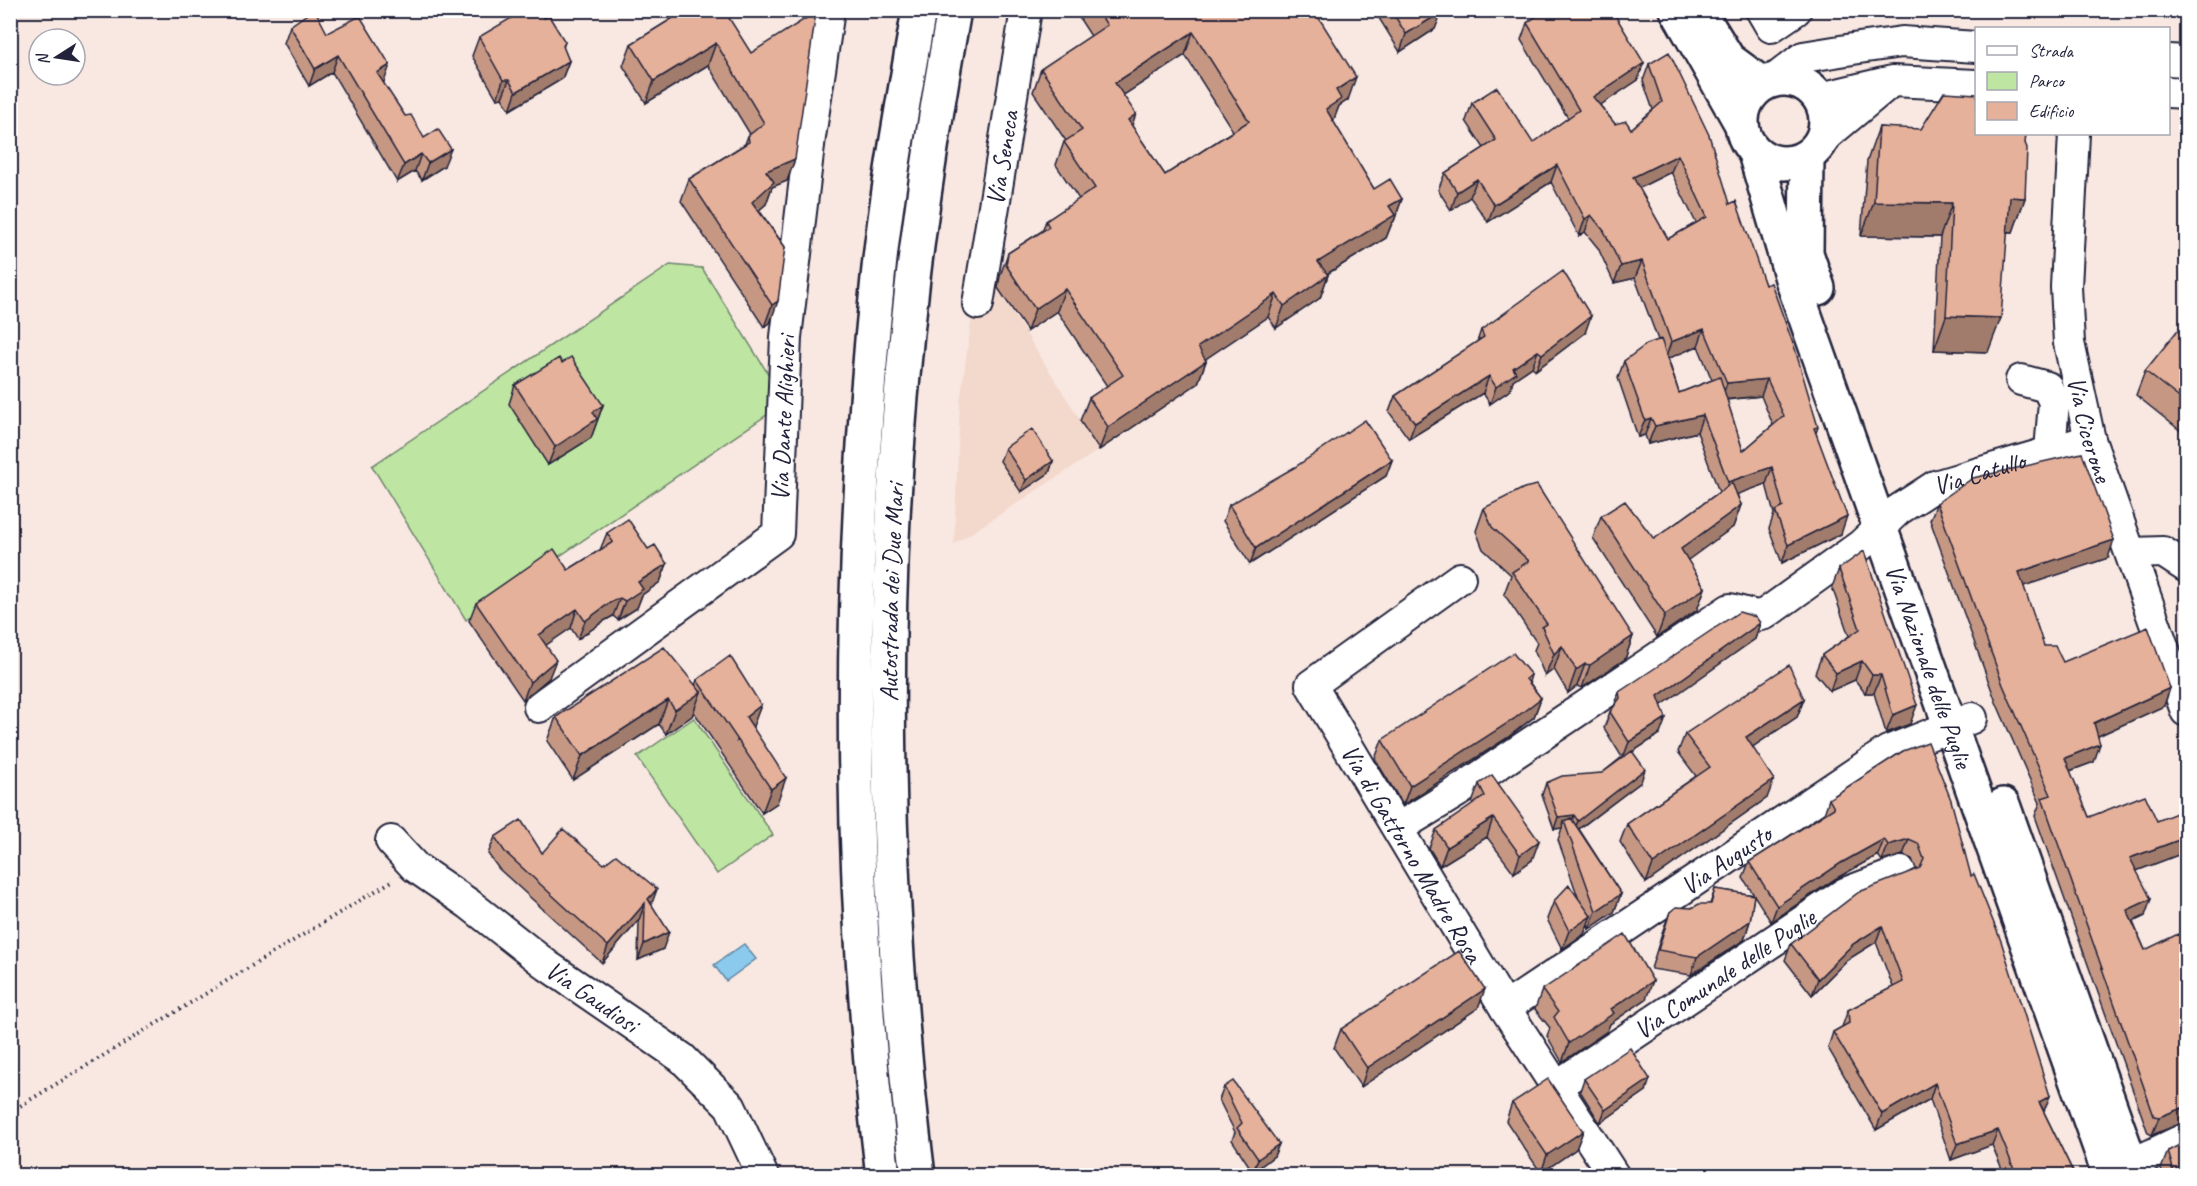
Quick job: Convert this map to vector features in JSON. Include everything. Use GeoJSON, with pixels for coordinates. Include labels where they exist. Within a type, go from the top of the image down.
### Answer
{"type":"FeatureCollection","features":[{"type":"Feature","properties":{"kind":"main road","name":"Autostrada dei Due Mari"},"geometry":{"type":"LineString","coordinates":[[883,1176],[864,980],[856,828],[854,691],[858,552],[878,276],[897,139],[919,10]]}},
{"type":"Feature","properties":{"kind":"main road","name":"Autostrada dei Due Mari"},"geometry":{"type":"LineString","coordinates":[[918,1176],[897,966],[890,829],[888,691],[892,554],[900,418],[913,280],[931,144],[954,10]]}},
{"type":"Feature","properties":{"kind":"main road"},"geometry":{"type":"LineString","coordinates":[[1677,10],[1741,123],[1748,144],[1755,153],[1781,164],[1794,163],[1815,148],[1826,125],[1825,111],[1815,93],[1788,78],[1768,82],[1746,101],[1741,123]]}},
{"type":"Feature","properties":{"kind":"main road"},"geometry":{"type":"LineString","coordinates":[[1698,10],[1728,59],[1768,82]]}},
{"type":"Feature","properties":{"kind":"main road","name":"Via Nazionale delle Puglie"},"geometry":{"type":"LineString","coordinates":[[1815,148],[1806,253],[1890,519],[2121,1172]]}},
{"type":"Feature","properties":{"kind":"main road","name":"Via Nazionale delle Puglie"},"geometry":{"type":"LineString","coordinates":[[1755,153],[1793,282],[1890,519]]}},
{"type":"Feature","properties":{"kind":"street","name":"Via Dante Alighieri"},"geometry":{"type":"LineString","coordinates":[[539,707],[778,534],[786,337],[810,137],[829,10]]}},
{"type":"Feature","properties":{"kind":"street","name":"Via Seneca"},"geometry":{"type":"LineString","coordinates":[[978,304],[1026,10]]}},
{"type":"Feature","properties":{"kind":"street"},"geometry":{"type":"LineString","coordinates":[[1761,10],[1771,27],[1796,10]]}},
{"type":"Feature","properties":{"kind":"street"},"geometry":{"type":"LineString","coordinates":[[1768,82],[1803,57],[1902,42],[1975,47]]}},
{"type":"Feature","properties":{"kind":"street"},"geometry":{"type":"LineString","coordinates":[[1815,93],[1859,48]]}},
{"type":"Feature","properties":{"kind":"street"},"geometry":{"type":"LineString","coordinates":[[2170,60],[2187,61]]}},
{"type":"Feature","properties":{"kind":"street"},"geometry":{"type":"LineString","coordinates":[[1815,93],[1892,81],[1975,85]]}},
{"type":"Feature","properties":{"kind":"street"},"geometry":{"type":"LineString","coordinates":[[1815,148],[1892,81]]}},
{"type":"Feature","properties":{"kind":"street"},"geometry":{"type":"LineString","coordinates":[[2170,92],[2187,93]]}},
{"type":"Feature","properties":{"kind":"street","name":"Via Cicerone"},"geometry":{"type":"LineString","coordinates":[[2074,135],[2066,287],[2069,343],[2090,440],[2187,711]]}},
{"type":"Feature","properties":{"kind":"street"},"geometry":{"type":"LineString","coordinates":[[2021,380],[2047,387],[2054,402],[2050,451]]}},
{"type":"Feature","properties":{"kind":"street","name":"Via Catullo"},"geometry":{"type":"LineString","coordinates":[[1398,828],[1457,792],[1717,616],[1730,609],[1756,616],[1764,614],[1935,486],[2090,440]]}},
{"type":"Feature","properties":{"kind":"street"},"geometry":{"type":"LineString","coordinates":[[2132,553],[2163,552],[2187,567]]}},
{"type":"Feature","properties":{"kind":"street","name":"Via di Gattorno Madre Rosa"},"geometry":{"type":"LineString","coordinates":[[1460,578],[1311,685],[1505,1008],[1614,1176]]}},
{"type":"Feature","properties":{"kind":"street","name":"Via Augusto"},"geometry":{"type":"LineString","coordinates":[[1505,1008],[1888,751],[1961,721]]}},
{"type":"Feature","properties":{"kind":"street","name":"Via Gaudiosi"},"geometry":{"type":"LineString","coordinates":[[391,842],[415,867],[469,904],[548,966],[682,1058],[729,1106],[762,1176]]}},
{"type":"Feature","properties":{"kind":"street","name":"Via Comunale delle Puglie"},"geometry":{"type":"LineString","coordinates":[[1555,1087],[1845,893],[1901,872]]}},
{"type":"Feature","properties":{"kind":"street"},"geometry":{"type":"LineString","coordinates":[[2121,1172],[2187,1138]]}},
{"type":"Feature","properties":{"kind":"path"},"geometry":{"type":"LineString","coordinates":[[10,1112],[415,867]]}},
{"type":"Feature","properties":{"kind":"shaded area"},"geometry":{"type":"Polygon","coordinates":[[[977,278],[993,281],[1099,450],[954,544],[960,403],[977,278]]]}},
{"type":"Feature","properties":{"kind":"green space"},"geometry":{"type":"Polygon","coordinates":[[[670,265],[702,268],[772,380],[771,412],[466,620],[372,466],[670,265]]]}},
{"type":"Feature","properties":{"kind":"green space"},"geometry":{"type":"Polygon","coordinates":[[[694,718],[773,835],[717,874],[637,757],[694,718]]]}},
{"type":"Feature","properties":{"kind":"water"},"geometry":{"type":"Polygon","coordinates":[[[744,944],[756,959],[726,981],[714,965],[744,944]]]}},
{"type":"Feature","properties":{"kind":"building"},"geometry":{"type":"Polygon","coordinates":[[[313,10],[327,33],[360,16],[390,65],[377,73],[405,116],[411,115],[424,138],[438,129],[451,149],[428,163],[421,154],[404,165],[338,55],[315,69],[290,26],[313,10]]]}},
{"type":"Feature","properties":{"kind":"building"},"geometry":{"type":"Polygon","coordinates":[[[525,10],[540,10],[544,18],[549,16],[565,42],[563,46],[569,61],[516,92],[509,80],[503,80],[479,37],[525,10]]]}},
{"type":"Feature","properties":{"kind":"building"},"geometry":{"type":"Polygon","coordinates":[[[686,10],[724,10],[751,53],[816,12],[795,159],[766,171],[774,182],[752,202],[785,247],[778,301],[772,305],[689,179],[749,142],[748,136],[764,123],[716,43],[654,81],[631,44],[686,10]]]}},
{"type":"Feature","properties":{"kind":"building"},"geometry":{"type":"Polygon","coordinates":[[[1097,10],[1314,10],[1356,77],[1336,90],[1341,99],[1326,109],[1374,189],[1390,179],[1402,199],[1389,206],[1395,215],[1318,262],[1328,275],[1284,306],[1276,294],[1198,347],[1206,361],[1108,427],[1089,398],[1123,375],[1065,289],[1035,309],[1006,265],[1008,253],[1049,227],[1046,221],[1095,188],[1064,142],[1082,130],[1041,69],[1107,25],[1097,10]],[[1193,32],[1115,83],[1136,114],[1128,120],[1165,175],[1249,121],[1193,32]]]}},
{"type":"Feature","properties":{"kind":"building"},"geometry":{"type":"Polygon","coordinates":[[[1391,10],[1441,10],[1442,12],[1406,34],[1391,10]]]}},
{"type":"Feature","properties":{"kind":"building"},"geometry":{"type":"Polygon","coordinates":[[[1545,10],[1612,10],[1644,63],[1593,97],[1615,124],[1626,121],[1631,129],[1662,102],[1649,64],[1669,52],[1709,135],[1730,204],[1736,201],[1765,285],[1771,283],[1795,349],[1818,427],[1814,428],[1847,516],[1788,545],[1775,511],[1783,507],[1772,467],[1728,482],[1703,415],[1655,426],[1651,418],[1645,420],[1624,361],[1647,344],[1661,339],[1679,393],[1720,377],[1743,451],[1784,416],[1767,379],[1727,383],[1704,329],[1671,342],[1642,261],[1621,266],[1604,231],[1591,215],[1585,219],[1557,165],[1494,205],[1477,179],[1457,192],[1445,173],[1496,140],[1472,103],[1497,87],[1533,143],[1579,110],[1527,23],[1545,10]],[[1678,155],[1633,177],[1668,239],[1707,217],[1678,155]]]}},
{"type":"Feature","properties":{"kind":"building"},"geometry":{"type":"Polygon","coordinates":[[[1944,92],[1975,94],[1975,135],[2026,135],[2025,198],[2010,197],[2001,318],[1946,316],[1952,203],[1874,202],[1879,127],[1921,129],[1944,92]]]}},
{"type":"Feature","properties":{"kind":"building"},"geometry":{"type":"Polygon","coordinates":[[[1563,271],[1591,316],[1542,354],[1538,351],[1513,368],[1516,373],[1496,387],[1489,376],[1415,423],[1395,396],[1484,337],[1481,330],[1563,271]]]}},
{"type":"Feature","properties":{"kind":"building"},"geometry":{"type":"Polygon","coordinates":[[[2177,331],[2187,338],[2187,404],[2145,371],[2177,331]]]}},
{"type":"Feature","properties":{"kind":"building"},"geometry":{"type":"Polygon","coordinates":[[[571,357],[603,405],[593,412],[597,419],[555,447],[515,385],[559,358],[562,363],[571,357]]]}},
{"type":"Feature","properties":{"kind":"building"},"geometry":{"type":"Polygon","coordinates":[[[1365,420],[1392,460],[1256,548],[1229,505],[1295,467],[1365,420]]]}},
{"type":"Feature","properties":{"kind":"building"},"geometry":{"type":"Polygon","coordinates":[[[1032,429],[1053,461],[1026,480],[1005,448],[1032,429]]]}},
{"type":"Feature","properties":{"kind":"building"},"geometry":{"type":"Polygon","coordinates":[[[2082,453],[2114,540],[2019,572],[2044,646],[2055,646],[2063,662],[2148,627],[2170,688],[2094,723],[2100,744],[2065,758],[2089,817],[2145,795],[2157,821],[2186,809],[2187,837],[2130,858],[2151,899],[2127,910],[2145,950],[2178,934],[2187,949],[2187,991],[2181,993],[2187,1005],[2187,1106],[2159,1117],[2154,1116],[2042,798],[2051,795],[2003,685],[1937,503],[1973,478],[2082,453]]]}},
{"type":"Feature","properties":{"kind":"building"},"geometry":{"type":"Polygon","coordinates":[[[1732,483],[1741,505],[1681,549],[1705,588],[1665,615],[1601,516],[1625,501],[1654,539],[1732,483]]]}},
{"type":"Feature","properties":{"kind":"building"},"geometry":{"type":"Polygon","coordinates":[[[1537,485],[1633,636],[1590,665],[1585,664],[1576,670],[1562,646],[1554,654],[1542,627],[1547,624],[1512,572],[1529,561],[1492,527],[1484,508],[1524,488],[1537,485]]]}},
{"type":"Feature","properties":{"kind":"building"},"geometry":{"type":"Polygon","coordinates":[[[628,519],[648,549],[655,545],[667,564],[638,582],[643,589],[625,601],[620,598],[611,602],[585,621],[577,609],[539,635],[556,660],[530,682],[476,603],[554,549],[568,570],[613,542],[607,533],[628,519]]]}},
{"type":"Feature","properties":{"kind":"building"},"geometry":{"type":"Polygon","coordinates":[[[1864,551],[1917,705],[1893,715],[1881,675],[1872,675],[1862,661],[1836,673],[1822,655],[1860,629],[1839,569],[1864,551]]]}},
{"type":"Feature","properties":{"kind":"building"},"geometry":{"type":"Polygon","coordinates":[[[1739,612],[1756,617],[1760,623],[1658,696],[1666,718],[1629,742],[1610,712],[1620,698],[1619,692],[1739,612]]]}},
{"type":"Feature","properties":{"kind":"building"},"geometry":{"type":"Polygon","coordinates":[[[664,647],[701,692],[675,710],[668,700],[582,756],[556,717],[664,647]]]}},
{"type":"Feature","properties":{"kind":"building"},"geometry":{"type":"Polygon","coordinates":[[[1513,653],[1531,675],[1526,679],[1541,698],[1514,719],[1410,786],[1382,740],[1513,653]]]}},
{"type":"Feature","properties":{"kind":"building"},"geometry":{"type":"Polygon","coordinates":[[[730,656],[761,705],[746,717],[786,778],[771,789],[697,680],[730,656]]]}},
{"type":"Feature","properties":{"kind":"building"},"geometry":{"type":"Polygon","coordinates":[[[1789,665],[1804,699],[1746,737],[1774,780],[1653,864],[1627,824],[1710,767],[1685,734],[1789,665]]]}},
{"type":"Feature","properties":{"kind":"building"},"geometry":{"type":"Polygon","coordinates":[[[1928,742],[1951,800],[1971,876],[1974,874],[2001,941],[2050,1096],[2039,1102],[2075,1176],[2017,1176],[1998,1130],[1957,1144],[1935,1083],[1882,1114],[1833,1032],[1849,1023],[1848,1010],[1903,982],[1882,926],[1853,944],[1818,979],[1791,944],[1859,892],[1920,868],[1924,859],[1918,843],[1909,839],[1888,845],[1884,839],[1841,863],[1777,906],[1749,862],[1834,808],[1829,799],[1903,751],[1928,742]]]}},
{"type":"Feature","properties":{"kind":"building"},"geometry":{"type":"Polygon","coordinates":[[[1632,751],[1645,769],[1578,821],[1574,815],[1558,817],[1546,783],[1562,776],[1602,773],[1632,751]]]}},
{"type":"Feature","properties":{"kind":"building"},"geometry":{"type":"Polygon","coordinates":[[[1492,775],[1539,841],[1520,855],[1493,818],[1447,847],[1436,830],[1485,796],[1479,784],[1492,775]]]}},
{"type":"Feature","properties":{"kind":"building"},"geometry":{"type":"Polygon","coordinates":[[[1571,818],[1621,894],[1596,911],[1564,821],[1571,818]]]}},
{"type":"Feature","properties":{"kind":"building"},"geometry":{"type":"Polygon","coordinates":[[[521,820],[542,853],[563,829],[604,864],[616,855],[657,889],[648,899],[669,932],[644,944],[645,903],[608,946],[505,852],[495,837],[521,820]]]}},
{"type":"Feature","properties":{"kind":"building"},"geometry":{"type":"Polygon","coordinates":[[[1569,885],[1591,916],[1569,931],[1554,901],[1569,885]]]}},
{"type":"Feature","properties":{"kind":"building"},"geometry":{"type":"Polygon","coordinates":[[[1715,889],[1754,895],[1750,921],[1697,957],[1658,950],[1670,912],[1676,907],[1692,908],[1699,904],[1711,904],[1715,889]]]}},
{"type":"Feature","properties":{"kind":"building"},"geometry":{"type":"Polygon","coordinates":[[[1625,934],[1653,981],[1611,1009],[1614,1013],[1569,1043],[1554,1017],[1558,1012],[1542,990],[1625,934]]]}},
{"type":"Feature","properties":{"kind":"building"},"geometry":{"type":"Polygon","coordinates":[[[1459,951],[1485,989],[1367,1068],[1341,1029],[1459,951]]]}},
{"type":"Feature","properties":{"kind":"building"},"geometry":{"type":"Polygon","coordinates":[[[1630,1048],[1650,1079],[1605,1110],[1584,1079],[1630,1048]]]}},
{"type":"Feature","properties":{"kind":"building"},"geometry":{"type":"Polygon","coordinates":[[[1548,1079],[1583,1131],[1547,1155],[1512,1103],[1548,1079]]]}},
{"type":"Feature","properties":{"kind":"building"},"geometry":{"type":"Polygon","coordinates":[[[1233,1081],[1279,1144],[1258,1159],[1237,1128],[1242,1123],[1224,1087],[1233,1081]]]}},
{"type":"Feature","properties":{"kind":"building"},"geometry":{"type":"Polygon","coordinates":[[[2187,1141],[2187,1176],[2175,1176],[2168,1151],[2187,1141]]]}}]}
